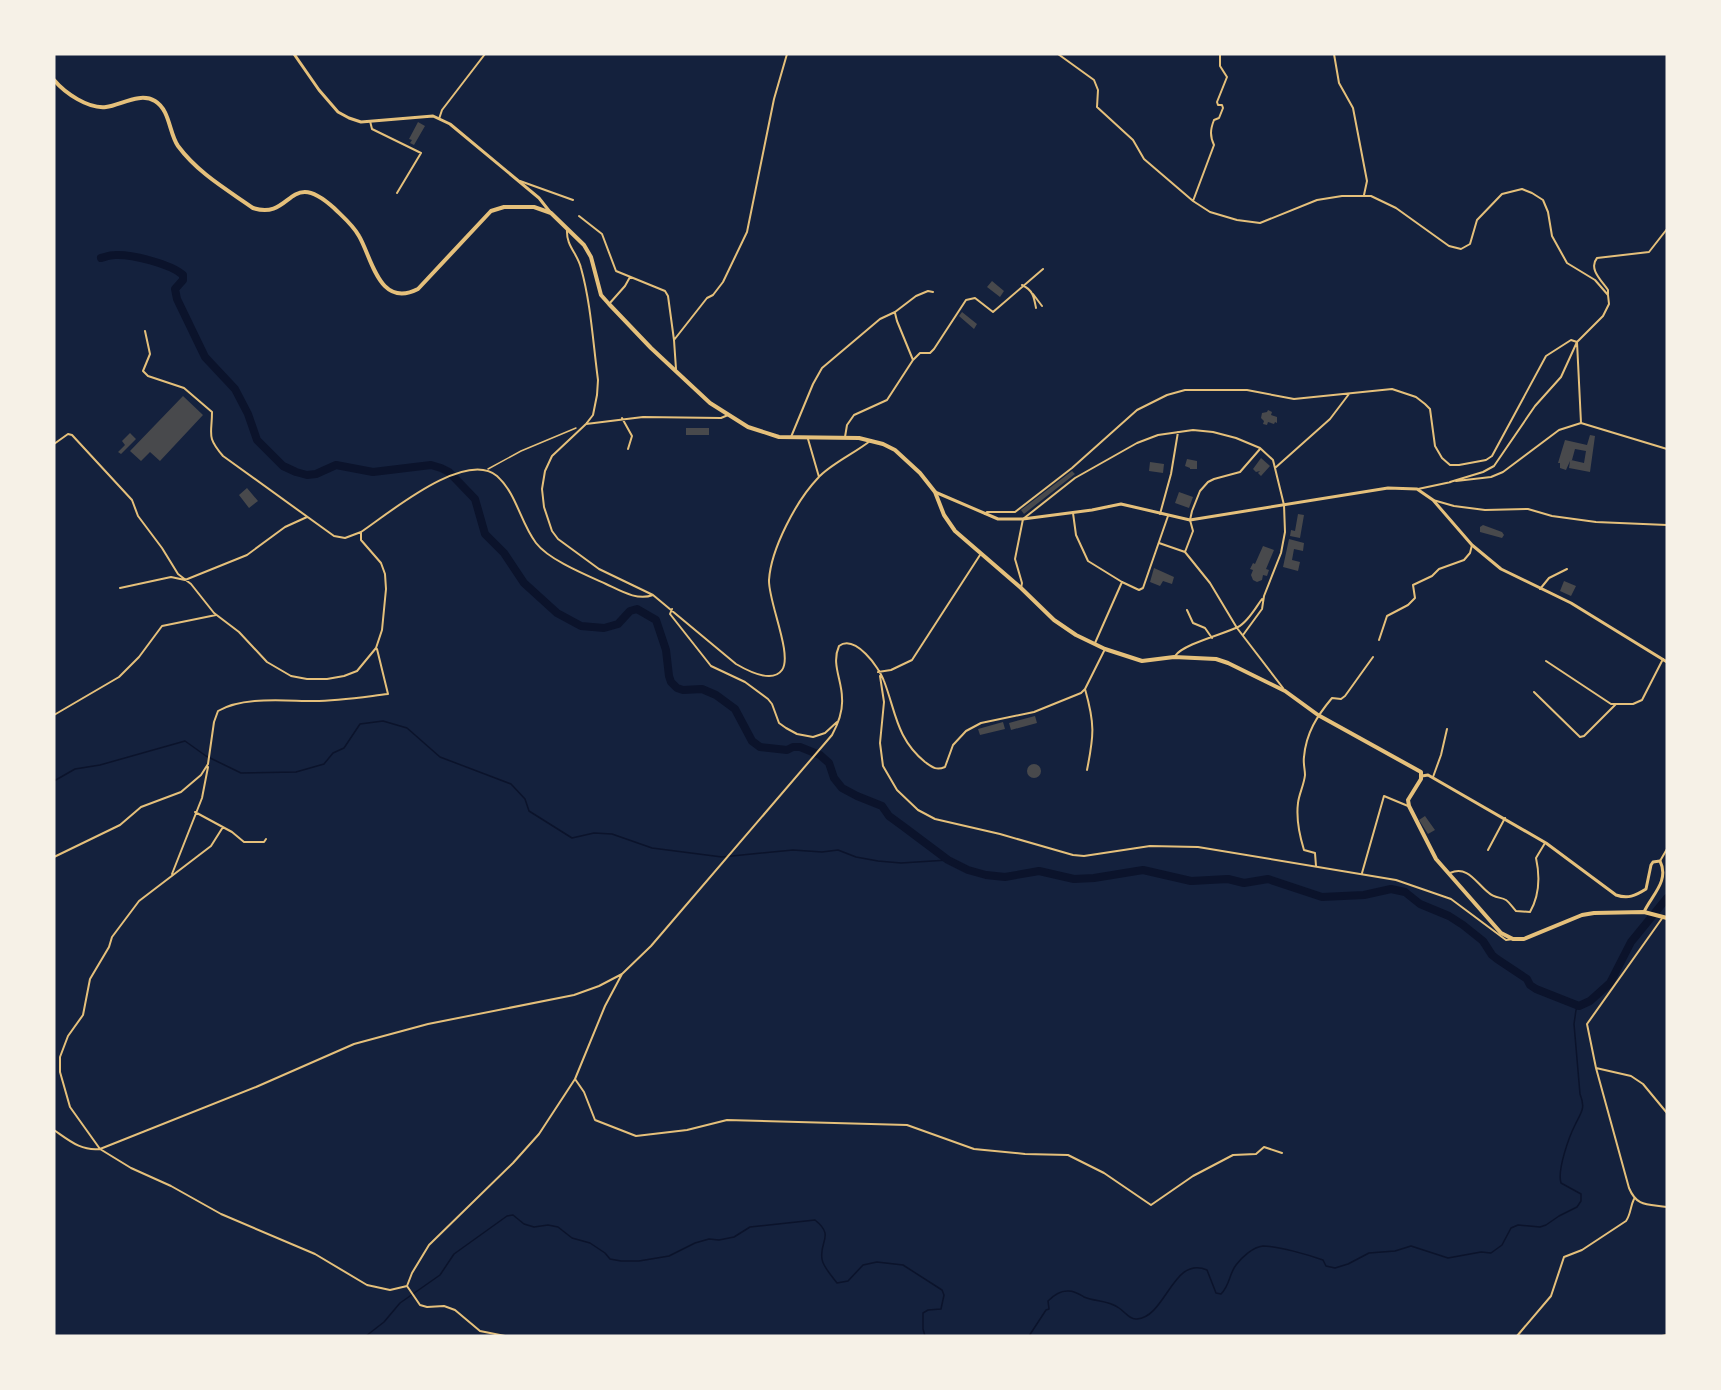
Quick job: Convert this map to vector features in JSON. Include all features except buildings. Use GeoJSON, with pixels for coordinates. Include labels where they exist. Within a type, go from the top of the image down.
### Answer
{"type":"FeatureCollection","features":[{"type":"Feature","properties":{"kind":"main road"},"geometry":{"type":"LineString","coordinates":[[54,80],[87,104],[97,107],[147,98],[156,102],[166,114],[178,145],[199,170],[253,208],[262,211],[272,210],[302,191],[319,196],[359,236],[376,274],[384,285],[395,292],[407,293],[418,289],[491,211],[504,207],[534,207],[551,213],[584,245],[591,257],[601,295],[651,348],[710,403],[728,415],[763,434],[808,438],[859,438],[883,444],[895,450],[920,473],[935,492],[949,525],[1054,620],[1076,635],[1142,661],[1174,657],[1216,659],[1228,663],[1285,691],[1318,715],[1421,772],[1421,779],[1409,795],[1408,806],[1428,847],[1501,933],[1513,939],[1524,939],[1582,915],[1646,912],[1663,916]]}},
{"type":"Feature","properties":{"kind":"street"},"geometry":{"type":"LineString","coordinates":[[294,54],[319,90],[338,111],[349,118],[361,122],[433,116],[450,123],[520,181],[539,198],[551,213]]}},
{"type":"Feature","properties":{"kind":"street"},"geometry":{"type":"LineString","coordinates":[[439,119],[442,110],[485,54]]}},
{"type":"Feature","properties":{"kind":"street"},"geometry":{"type":"LineString","coordinates":[[674,340],[707,298],[713,295],[723,282],[747,232],[774,99],[787,54]]}},
{"type":"Feature","properties":{"kind":"street"},"geometry":{"type":"LineString","coordinates":[[1058,54],[1094,80],[1098,90],[1097,107],[1126,133],[1144,159],[1193,201],[1210,212],[1228,218],[1260,223],[1317,200],[1335,196],[1364,196],[1383,201],[1449,246],[1461,249],[1470,244],[1477,220],[1502,194],[1522,189],[1532,192],[1543,200],[1548,212],[1552,236],[1567,263],[1595,280],[1608,295]]}},
{"type":"Feature","properties":{"kind":"street"},"geometry":{"type":"LineString","coordinates":[[1193,201],[1214,145],[1210,135],[1212,126],[1214,120],[1219,118],[1223,108],[1217,102],[1227,77],[1220,66],[1220,54]]}},
{"type":"Feature","properties":{"kind":"street"},"geometry":{"type":"LineString","coordinates":[[1334,54],[1339,83],[1353,108],[1367,181],[1364,196]]}},
{"type":"Feature","properties":{"kind":"street"},"geometry":{"type":"LineString","coordinates":[[370,121],[372,129],[421,153],[397,193]]}},
{"type":"Feature","properties":{"kind":"street"},"geometry":{"type":"LineString","coordinates":[[520,181],[573,200]]}},
{"type":"Feature","properties":{"kind":"street"},"geometry":{"type":"LineString","coordinates":[[579,216],[602,234],[616,271],[665,291],[668,296],[676,370]]}},
{"type":"Feature","properties":{"kind":"street"},"geometry":{"type":"LineString","coordinates":[[567,229],[567,240],[580,265],[584,282],[598,380],[592,415],[548,462],[542,489],[548,521],[558,539],[599,569],[653,595],[725,657],[748,671],[762,675],[775,675],[782,670],[785,663],[784,644],[771,598],[769,580],[774,556],[797,508],[819,477],[870,441]]}},
{"type":"Feature","properties":{"kind":"street"},"geometry":{"type":"LineString","coordinates":[[935,492],[998,519],[1023,519],[1073,513],[1121,504],[1190,520],[1388,488],[1418,489],[1483,472],[1494,466],[1535,406],[1561,377],[1577,342],[1603,316],[1609,304],[1608,290],[1593,268],[1596,258],[1649,252],[1667,229]]}},
{"type":"Feature","properties":{"kind":"street"},"geometry":{"type":"LineString","coordinates":[[844,437],[854,415],[887,400],[913,360],[920,353],[930,353],[934,349],[966,300],[975,298],[993,312],[1043,269]]}},
{"type":"Feature","properties":{"kind":"street"},"geometry":{"type":"LineString","coordinates":[[609,304],[630,277]]}},
{"type":"Feature","properties":{"kind":"street"},"geometry":{"type":"LineString","coordinates":[[1023,285],[1042,306]]}},
{"type":"Feature","properties":{"kind":"street"},"geometry":{"type":"LineString","coordinates":[[791,437],[822,368],[880,319],[895,312],[916,296],[927,291],[933,292]]}},
{"type":"Feature","properties":{"kind":"street"},"geometry":{"type":"LineString","coordinates":[[1033,294],[1036,308]]}},
{"type":"Feature","properties":{"kind":"street"},"geometry":{"type":"LineString","coordinates":[[895,312],[913,360]]}},
{"type":"Feature","properties":{"kind":"street"},"geometry":{"type":"LineString","coordinates":[[145,332],[150,354],[143,371],[148,376],[163,379],[177,387],[184,388],[202,402],[212,412],[210,433],[212,443],[223,456],[334,536],[345,538],[361,532],[440,480],[464,471],[487,469],[497,476],[512,494],[536,543],[548,553],[586,575],[639,598],[653,595]]}},
{"type":"Feature","properties":{"kind":"street"},"geometry":{"type":"LineString","coordinates":[[985,514],[987,512],[1009,514],[1016,512],[1072,468],[1137,410],[1167,395],[1185,390],[1236,389],[1293,399],[1392,389],[1416,398],[1430,409],[1434,440],[1442,458],[1450,465],[1486,460],[1492,456],[1546,356],[1570,340],[1577,342]]}},
{"type":"Feature","properties":{"kind":"street"},"geometry":{"type":"LineString","coordinates":[[1577,342],[1581,423]]}},
{"type":"Feature","properties":{"kind":"street"},"geometry":{"type":"LineString","coordinates":[[1275,468],[1330,419],[1350,393]]}},
{"type":"Feature","properties":{"kind":"street"},"geometry":{"type":"LineString","coordinates":[[586,424],[622,418],[721,418],[728,415]]}},
{"type":"Feature","properties":{"kind":"street"},"geometry":{"type":"LineString","coordinates":[[622,418],[632,436],[628,449]]}},
{"type":"Feature","properties":{"kind":"street"},"geometry":{"type":"LineString","coordinates":[[1450,482],[1491,477],[1503,472],[1559,430],[1581,423],[1667,448]]}},
{"type":"Feature","properties":{"kind":"street"},"geometry":{"type":"LineString","coordinates":[[1021,588],[1022,583],[1015,559],[1023,519],[1075,478],[1137,443],[1158,435],[1178,432],[1193,430],[1213,432],[1260,448],[1273,460],[1284,505],[1284,542],[1264,596],[1262,609],[1243,635]]}},
{"type":"Feature","properties":{"kind":"street"},"geometry":{"type":"LineString","coordinates":[[1160,513],[1171,474],[1178,432]]}},
{"type":"Feature","properties":{"kind":"street"},"geometry":{"type":"LineString","coordinates":[[54,444],[68,434],[72,435],[132,500],[138,516],[162,548],[177,574],[192,584],[216,615],[239,633],[267,662],[291,676],[327,679],[344,676],[357,671],[377,646],[382,630],[385,574],[381,563],[361,540],[361,532]]}},
{"type":"Feature","properties":{"kind":"street"},"geometry":{"type":"LineString","coordinates":[[808,438],[819,477]]}},
{"type":"Feature","properties":{"kind":"street"},"geometry":{"type":"LineString","coordinates":[[1185,552],[1193,531],[1190,520],[1200,490],[1208,482],[1240,472],[1260,448]]}},
{"type":"Feature","properties":{"kind":"street"},"geometry":{"type":"LineString","coordinates":[[1418,489],[1433,500],[1472,545],[1501,569],[1571,603],[1667,662]]}},
{"type":"Feature","properties":{"kind":"street"},"geometry":{"type":"LineString","coordinates":[[1433,500],[1454,507],[1485,510],[1528,509],[1552,516],[1596,522],[1667,525]]}},
{"type":"Feature","properties":{"kind":"street"},"geometry":{"type":"LineString","coordinates":[[1073,513],[1078,541],[1088,561],[1139,590],[1143,588],[1168,516]]}},
{"type":"Feature","properties":{"kind":"street"},"geometry":{"type":"LineString","coordinates":[[120,588],[171,577],[185,580],[247,555],[285,527],[307,517]]}},
{"type":"Feature","properties":{"kind":"street"},"geometry":{"type":"LineString","coordinates":[[1159,543],[1185,552],[1210,583],[1237,628],[1285,691]]}},
{"type":"Feature","properties":{"kind":"street"},"geometry":{"type":"LineString","coordinates":[[1379,640],[1387,616],[1408,605],[1415,598],[1413,585],[1432,576],[1439,569],[1464,560],[1470,553],[1472,545]]}},
{"type":"Feature","properties":{"kind":"street"},"geometry":{"type":"LineString","coordinates":[[879,673],[912,660],[980,555]]}},
{"type":"Feature","properties":{"kind":"street"},"geometry":{"type":"LineString","coordinates":[[1540,589],[1549,578],[1567,569]]}},
{"type":"Feature","properties":{"kind":"street"},"geometry":{"type":"LineString","coordinates":[[1095,644],[1122,582]]}},
{"type":"Feature","properties":{"kind":"street"},"geometry":{"type":"LineString","coordinates":[[1174,657],[1179,650],[1212,638],[1231,628],[1237,628],[1264,596]]}},
{"type":"Feature","properties":{"kind":"street"},"geometry":{"type":"LineString","coordinates":[[672,609],[670,614],[685,630],[708,663],[745,682],[768,699],[779,723],[786,728],[797,734],[813,737],[825,733],[838,720]]}},
{"type":"Feature","properties":{"kind":"street"},"geometry":{"type":"LineString","coordinates":[[1187,610],[1194,623],[1204,628],[1212,638]]}},
{"type":"Feature","properties":{"kind":"street"},"geometry":{"type":"LineString","coordinates":[[54,715],[119,677],[139,657],[162,626],[216,615]]}},
{"type":"Feature","properties":{"kind":"street"},"geometry":{"type":"LineString","coordinates":[[54,1130],[81,1148],[100,1149],[256,1087],[354,1044],[428,1024],[574,995],[622,974],[651,946],[832,735],[842,699],[835,661],[839,646],[847,642],[854,644],[884,680],[900,732],[916,754],[934,769],[940,770],[945,767],[954,745],[966,731],[981,723],[1034,712],[1081,693],[1105,648]]}},
{"type":"Feature","properties":{"kind":"street"},"geometry":{"type":"LineString","coordinates":[[172,875],[202,798],[214,722],[218,711],[226,706],[267,700],[315,701],[388,694],[377,646]]}},
{"type":"Feature","properties":{"kind":"street"},"geometry":{"type":"LineString","coordinates":[[1316,866],[1315,853],[1304,850],[1299,835],[1298,804],[1305,776],[1306,745],[1318,715],[1332,698],[1341,699],[1345,696],[1373,657]]}},
{"type":"Feature","properties":{"kind":"street"},"geometry":{"type":"LineString","coordinates":[[1546,661],[1602,700],[1616,704],[1633,704],[1642,700],[1663,659]]}},
{"type":"Feature","properties":{"kind":"street"},"geometry":{"type":"LineString","coordinates":[[879,673],[884,702],[880,743],[883,766],[897,790],[918,810],[935,819],[1084,856],[1162,845],[1207,849],[1396,879],[1451,899],[1496,934],[1506,940],[1513,939]]}},
{"type":"Feature","properties":{"kind":"street"},"geometry":{"type":"LineString","coordinates":[[1085,689],[1092,714],[1093,737],[1087,770]]}},
{"type":"Feature","properties":{"kind":"street"},"geometry":{"type":"LineString","coordinates":[[1534,692],[1580,737],[1584,736],[1616,704]]}},
{"type":"Feature","properties":{"kind":"street"},"geometry":{"type":"LineString","coordinates":[[1432,777],[1441,755],[1447,729]]}},
{"type":"Feature","properties":{"kind":"street"},"geometry":{"type":"LineString","coordinates":[[54,857],[120,825],[141,807],[181,792],[201,775],[208,764]]}},
{"type":"Feature","properties":{"kind":"street"},"geometry":{"type":"LineString","coordinates":[[1422,776],[1432,777],[1546,843],[1616,895],[1624,897],[1636,895],[1646,889],[1651,865],[1657,860],[1660,861]]}},
{"type":"Feature","properties":{"kind":"street"},"geometry":{"type":"LineString","coordinates":[[1362,873],[1384,796],[1408,806]]}},
{"type":"Feature","properties":{"kind":"street"},"geometry":{"type":"LineString","coordinates":[[195,812],[223,827],[244,842],[264,842],[266,839]]}},
{"type":"Feature","properties":{"kind":"street"},"geometry":{"type":"LineString","coordinates":[[1488,850],[1505,818]]}},
{"type":"Feature","properties":{"kind":"street"},"geometry":{"type":"LineString","coordinates":[[223,827],[211,846],[139,901],[112,937],[90,980],[82,1016],[68,1036],[60,1058],[63,1090],[70,1107],[100,1149],[131,1168],[171,1186],[220,1214],[315,1254],[367,1285],[390,1290],[407,1286]]}},
{"type":"Feature","properties":{"kind":"street"},"geometry":{"type":"LineString","coordinates":[[1450,873],[1456,870],[1467,872],[1493,897],[1506,900],[1516,911],[1530,912],[1536,899],[1538,881],[1536,858],[1546,843]]}},
{"type":"Feature","properties":{"kind":"street"},"geometry":{"type":"LineString","coordinates":[[1646,912],[1660,886],[1663,870],[1660,861],[1667,849]]}},
{"type":"Feature","properties":{"kind":"street"},"geometry":{"type":"LineString","coordinates":[[1517,1336],[1551,1296],[1564,1257],[1582,1250],[1626,1221],[1630,1215],[1634,1200],[1596,1068],[1587,1024],[1589,1018],[1663,916]]}},
{"type":"Feature","properties":{"kind":"street"},"geometry":{"type":"LineString","coordinates":[[407,1286],[429,1245],[513,1163],[539,1134],[575,1079],[605,1006],[622,974]]}},
{"type":"Feature","properties":{"kind":"street"},"geometry":{"type":"LineString","coordinates":[[1596,1068],[1631,1076],[1643,1084],[1667,1113]]}},
{"type":"Feature","properties":{"kind":"street"},"geometry":{"type":"LineString","coordinates":[[575,1079],[584,1092],[595,1120],[636,1136],[687,1130],[727,1120],[907,1125],[974,1149],[1068,1155],[1104,1173],[1151,1205],[1192,1176],[1233,1155],[1256,1154],[1264,1147],[1282,1153]]}},
{"type":"Feature","properties":{"kind":"street"},"geometry":{"type":"LineString","coordinates":[[1634,1200],[1641,1204],[1667,1207]]}},
{"type":"Feature","properties":{"kind":"street"},"geometry":{"type":"LineString","coordinates":[[407,1286],[420,1305],[444,1306],[456,1310],[480,1331],[505,1336]]}},
{"type":"Feature","properties":{"kind":"street"},"geometry":{"type":"LineString","coordinates":[[1662,1336],[1667,1335]]}},
{"type":"Feature","properties":{"kind":"path"},"geometry":{"type":"LineString","coordinates":[[487,469],[521,451],[575,428]]}},
{"type":"Feature","properties":{"kind":"waterway"},"geometry":{"type":"LineString","coordinates":[[101,258],[115,255],[140,258],[170,267],[183,275],[183,280],[175,289],[177,299],[205,357],[235,389],[248,414],[257,440],[283,466],[307,475],[316,474],[336,465],[373,472],[431,465],[449,472],[475,499],[485,534],[504,553],[524,583],[557,613],[581,626],[604,628],[618,624],[630,611],[637,609],[656,620],[666,650],[669,676],[677,688],[702,689],[716,695],[735,709],[752,741],[760,747],[787,750],[800,747],[820,755],[829,763],[834,778],[842,788],[882,806],[889,816],[948,860],[968,870],[1005,877],[1039,871],[1074,879],[1094,878],[1143,870],[1191,881],[1228,879],[1244,883],[1268,879],[1322,897],[1364,895],[1391,889],[1405,892],[1420,904],[1449,916],[1463,925],[1483,941],[1492,955],[1527,979],[1536,989],[1579,1006],[1590,1001],[1610,983],[1631,942],[1667,898]]}},
{"type":"Feature","properties":{"kind":"waterway"},"geometry":{"type":"LineString","coordinates":[[54,781],[75,769],[100,765],[185,741],[206,756],[241,773],[296,772],[324,764],[333,753],[344,748],[360,724],[383,721],[407,728],[440,757],[511,784],[525,799],[529,811],[572,838],[594,833],[612,834],[652,848],[722,857],[793,850],[822,852],[838,850],[856,857],[878,861],[901,863],[948,860]]}},
{"type":"Feature","properties":{"kind":"waterway"},"geometry":{"type":"LineString","coordinates":[[1029,1336],[1046,1310],[1049,1309],[1048,1301],[1064,1291],[1111,1304],[1137,1319],[1147,1316],[1178,1278],[1186,1271],[1195,1268],[1207,1270],[1216,1293],[1221,1294],[1238,1262],[1255,1248],[1277,1247],[1302,1253],[1323,1260],[1326,1266],[1335,1268],[1369,1253],[1395,1251],[1411,1246],[1448,1258],[1481,1252],[1491,1253],[1502,1245],[1511,1228],[1518,1225],[1540,1227],[1577,1207],[1581,1201],[1581,1194],[1561,1183],[1560,1177],[1567,1145],[1583,1107],[1574,1024],[1576,1010],[1579,1006]]}},
{"type":"Feature","properties":{"kind":"waterway"},"geometry":{"type":"LineString","coordinates":[[366,1336],[384,1322],[400,1303],[440,1275],[454,1254],[507,1216],[513,1215],[524,1224],[534,1227],[548,1225],[558,1227],[572,1238],[590,1243],[610,1259],[621,1261],[639,1261],[669,1256],[695,1243],[709,1239],[734,1237],[750,1227],[815,1220],[824,1230],[825,1235],[823,1262],[837,1283],[848,1281],[863,1265],[877,1262],[903,1265],[942,1290],[944,1295],[941,1309],[928,1310],[923,1313],[925,1336]]}}]}
